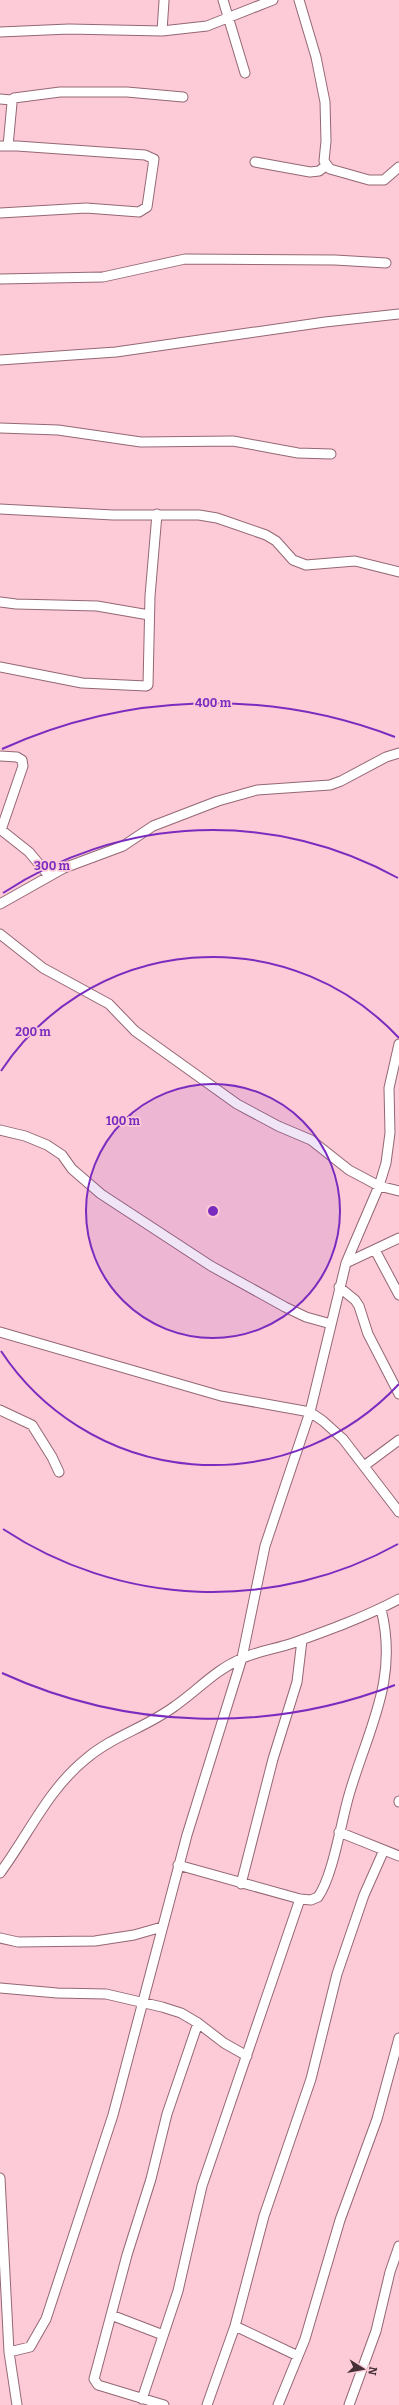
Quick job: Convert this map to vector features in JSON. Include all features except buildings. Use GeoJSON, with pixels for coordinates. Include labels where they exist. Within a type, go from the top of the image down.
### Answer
{"type":"FeatureCollection","features":[{"type":"Feature","properties":{"kind":"street"},"geometry":{"type":"LineString","coordinates":[[223,0],[245,73]]}},
{"type":"Feature","properties":{"kind":"street"},"geometry":{"type":"LineString","coordinates":[[0,32],[70,29],[162,31],[207,26],[273,0]]}},
{"type":"Feature","properties":{"kind":"street"},"geometry":{"type":"LineString","coordinates":[[299,0],[316,57],[324,102],[326,141],[324,156],[326,165],[330,169],[369,180],[384,180],[399,167]]}},
{"type":"Feature","properties":{"kind":"street"},"geometry":{"type":"LineString","coordinates":[[162,31],[164,1]]}},
{"type":"Feature","properties":{"kind":"street"},"geometry":{"type":"LineString","coordinates":[[0,99],[11,100],[14,98],[60,92],[127,92],[183,96]]}},
{"type":"Feature","properties":{"kind":"street"},"geometry":{"type":"LineString","coordinates":[[0,213],[86,208],[139,212],[144,211],[147,207],[154,159],[145,155],[4,146],[13,109],[11,100]]}},
{"type":"Feature","properties":{"kind":"street"},"geometry":{"type":"LineString","coordinates":[[255,162],[310,172],[319,171],[326,165]]}},
{"type":"Feature","properties":{"kind":"street"},"geometry":{"type":"LineString","coordinates":[[0,279],[103,277],[184,259],[336,260],[386,263]]}},
{"type":"Feature","properties":{"kind":"street"},"geometry":{"type":"LineString","coordinates":[[0,360],[116,352],[325,322],[399,314]]}},
{"type":"Feature","properties":{"kind":"street"},"geometry":{"type":"LineString","coordinates":[[0,428],[58,430],[140,442],[233,441],[298,453],[331,454]]}},
{"type":"Feature","properties":{"kind":"street"},"geometry":{"type":"LineString","coordinates":[[0,509],[113,515],[199,515],[217,518],[252,530],[276,541],[293,560],[306,565],[355,561],[399,572]]}},
{"type":"Feature","properties":{"kind":"street"},"geometry":{"type":"LineString","coordinates":[[0,667],[82,683],[146,686],[149,682],[149,615],[156,514]]}},
{"type":"Feature","properties":{"kind":"street"},"geometry":{"type":"LineString","coordinates":[[0,602],[16,604],[97,606],[149,615]]}},
{"type":"Feature","properties":{"kind":"street"},"geometry":{"type":"LineString","coordinates":[[0,904],[49,876],[86,858],[123,846],[153,826],[236,794],[282,787],[330,785],[341,781],[386,757],[399,753]]}},
{"type":"Feature","properties":{"kind":"street"},"geometry":{"type":"LineString","coordinates":[[0,756],[17,757],[22,760],[23,766],[1,829],[29,852],[49,876]]}},
{"type":"Feature","properties":{"kind":"street"},"geometry":{"type":"LineString","coordinates":[[0,934],[43,968],[108,1004],[138,1034],[237,1104],[278,1126],[310,1140],[349,1170],[379,1186],[399,1191]]}},
{"type":"Feature","properties":{"kind":"street"},"geometry":{"type":"LineString","coordinates":[[9,2352],[30,2347],[46,2319],[113,2115],[178,1866],[242,1658],[266,1546],[310,1412],[339,1287],[346,1263],[379,1186],[389,1143],[389,1088],[399,1046]]}},
{"type":"Feature","properties":{"kind":"street"},"geometry":{"type":"LineString","coordinates":[[0,1130],[25,1136],[47,1145],[62,1155],[72,1169],[101,1194],[205,1262],[285,1307],[306,1317],[331,1324]]}},
{"type":"Feature","properties":{"kind":"street"},"geometry":{"type":"LineString","coordinates":[[346,1263],[399,1238]]}},
{"type":"Feature","properties":{"kind":"street"},"geometry":{"type":"LineString","coordinates":[[375,1250],[399,1294]]}},
{"type":"Feature","properties":{"kind":"street"},"geometry":{"type":"LineString","coordinates":[[339,1287],[356,1300],[368,1334],[399,1394]]}},
{"type":"Feature","properties":{"kind":"street"},"geometry":{"type":"LineString","coordinates":[[0,1332],[221,1396],[310,1412],[333,1429],[364,1466],[399,1512]]}},
{"type":"Feature","properties":{"kind":"street"},"geometry":{"type":"LineString","coordinates":[[0,1410],[32,1425],[52,1456],[59,1472]]}},
{"type":"Feature","properties":{"kind":"street"},"geometry":{"type":"LineString","coordinates":[[364,1466],[399,1440]]}},
{"type":"Feature","properties":{"kind":"street"},"geometry":{"type":"LineString","coordinates":[[0,1873],[53,1792],[86,1758],[102,1746],[158,1718],[176,1706],[202,1682],[242,1658],[302,1640],[381,1609],[399,1599]]}},
{"type":"Feature","properties":{"kind":"street"},"geometry":{"type":"LineString","coordinates":[[178,1866],[300,1899],[315,1900],[321,1893],[349,1794],[376,1715],[383,1688],[388,1650],[387,1633],[381,1609]]}},
{"type":"Feature","properties":{"kind":"street"},"geometry":{"type":"LineString","coordinates":[[241,1884],[273,1759],[297,1682],[302,1640]]}},
{"type":"Feature","properties":{"kind":"street"},"geometry":{"type":"LineString","coordinates":[[339,1832],[399,1856]]}},
{"type":"Feature","properties":{"kind":"street"},"geometry":{"type":"LineString","coordinates":[[207,2405],[235,2326],[264,2216],[311,2079],[329,1998],[364,1895],[384,1850]]}},
{"type":"Feature","properties":{"kind":"street"},"geometry":{"type":"LineString","coordinates":[[142,2399],[178,2291],[197,2201],[300,1899]]}},
{"type":"Feature","properties":{"kind":"street"},"geometry":{"type":"LineString","coordinates":[[0,1938],[18,1942],[95,1941],[134,1935],[162,1927]]}},
{"type":"Feature","properties":{"kind":"street"},"geometry":{"type":"LineString","coordinates":[[0,1988],[57,1993],[106,1994],[181,2013],[198,2023],[224,2043],[247,2056]]}},
{"type":"Feature","properties":{"kind":"street"},"geometry":{"type":"LineString","coordinates":[[164,2405],[96,2383],[94,2379],[111,2315],[147,2194],[167,2114],[198,2023]]}},
{"type":"Feature","properties":{"kind":"street"},"geometry":{"type":"LineString","coordinates":[[278,2405],[298,2356],[340,2220],[376,2119],[399,2038]]}},
{"type":"Feature","properties":{"kind":"street"},"geometry":{"type":"LineString","coordinates":[[0,2178],[9,2352],[17,2405]]}},
{"type":"Feature","properties":{"kind":"street"},"geometry":{"type":"LineString","coordinates":[[349,2405],[376,2331],[390,2272],[399,2246]]}},
{"type":"Feature","properties":{"kind":"street"},"geometry":{"type":"LineString","coordinates":[[111,2315],[163,2335]]}},
{"type":"Feature","properties":{"kind":"street"},"geometry":{"type":"LineString","coordinates":[[235,2326],[298,2356]]}}]}
